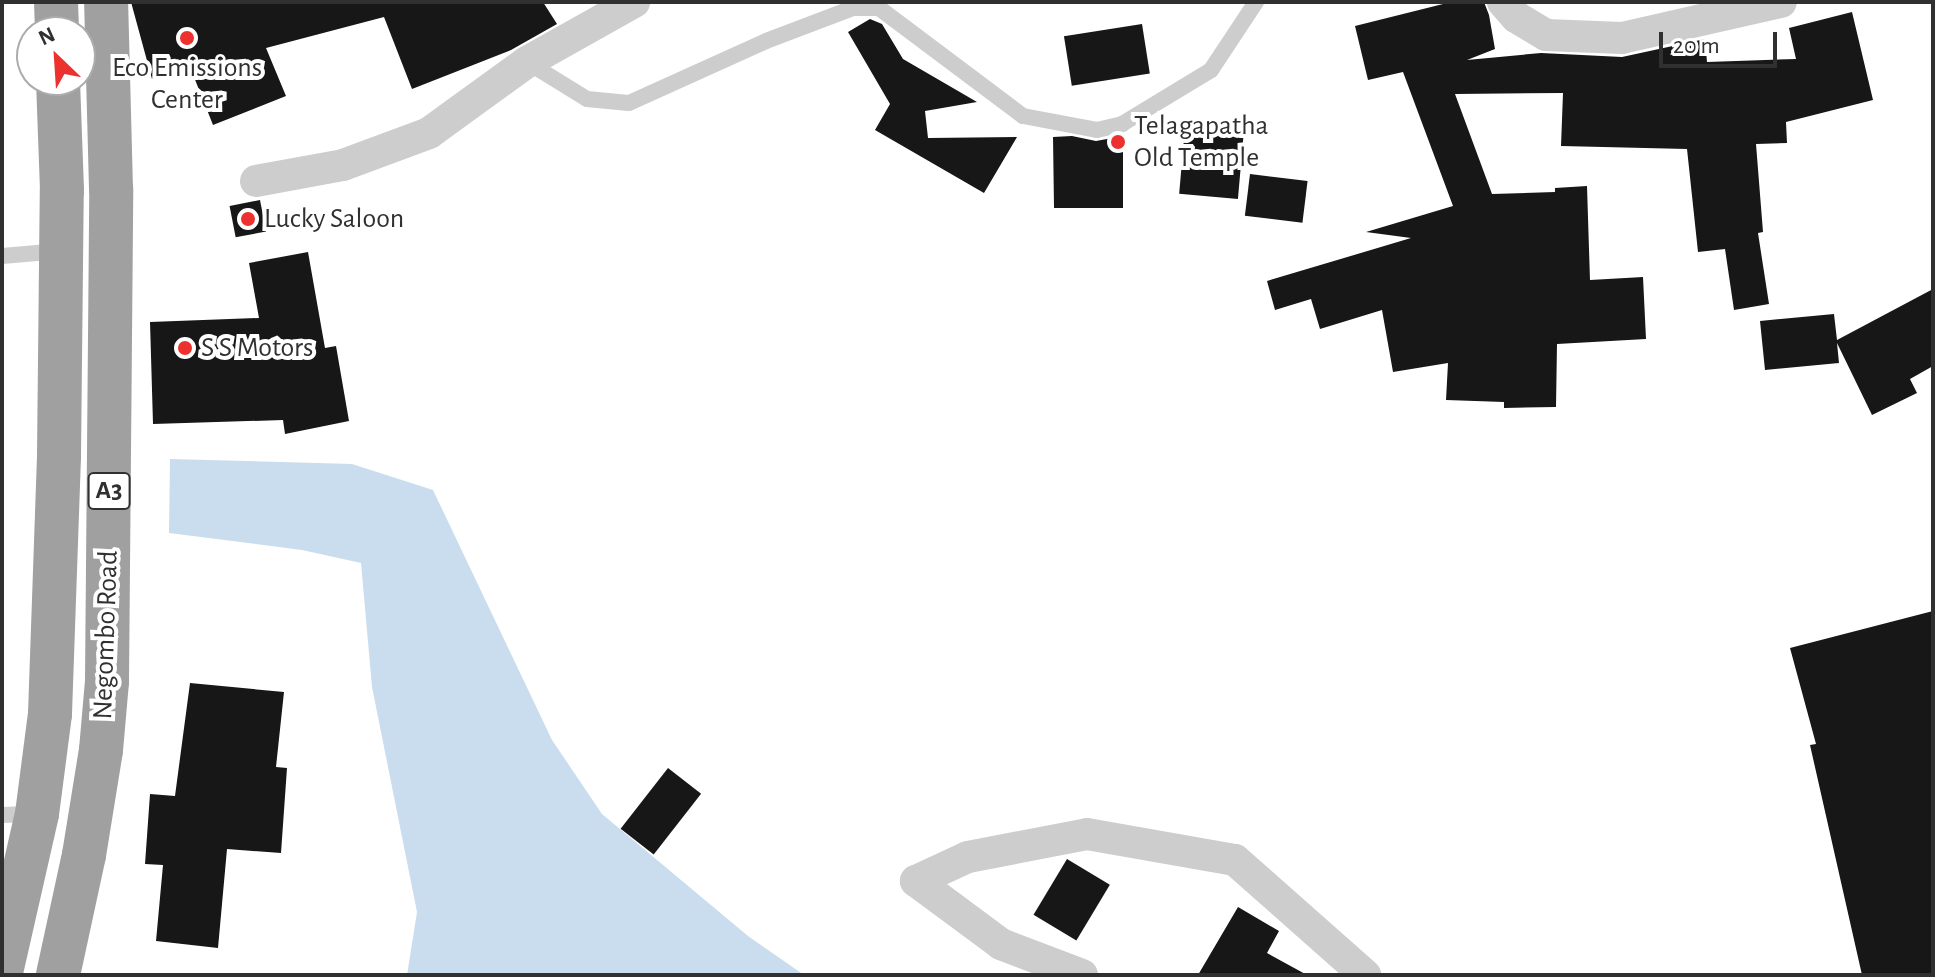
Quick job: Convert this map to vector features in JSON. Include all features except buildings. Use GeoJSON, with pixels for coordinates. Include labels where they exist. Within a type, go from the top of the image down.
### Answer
{"type":"FeatureCollection","features":[{"type":"Feature","properties":{"kind":"highway","name":"Negombo Road"},"geometry":{"type":"LineString","coordinates":[[58,975],[84,855],[101,750],[107,681],[111,189],[106,2]]}},
{"type":"Feature","properties":{"kind":"highway","name":"Negombo Road"},"geometry":{"type":"LineString","coordinates":[[2,968],[19,814],[50,714],[56,605],[60,251],[58,96]]}},
{"type":"Feature","properties":{"kind":"street"},"geometry":{"type":"LineString","coordinates":[[256,181],[343,165],[429,133],[527,62],[634,2]]}},
{"type":"Feature","properties":{"kind":"street"},"geometry":{"type":"LineString","coordinates":[[1503,2],[1516,17],[1546,35],[1622,38],[1781,2]]}},
{"type":"Feature","properties":{"kind":"street"},"geometry":{"type":"LineString","coordinates":[[1082,975],[1001,944],[916,881],[968,857],[1087,834],[1235,860],[1365,975]]}},
{"type":"Feature","properties":{"kind":"lane"},"geometry":{"type":"LineString","coordinates":[[527,62],[587,99],[629,103],[766,41],[853,8],[879,8],[1023,116],[1097,130],[1122,124],[1211,70],[1256,2]]}},
{"type":"Feature","properties":{"kind":"lane"},"geometry":{"type":"LineString","coordinates":[[2,256],[60,251]]}},
{"type":"Feature","properties":{"kind":"water"},"geometry":{"type":"Polygon","coordinates":[[[170,459],[352,464],[433,490],[552,740],[602,814],[748,936],[804,975],[407,975],[417,912],[372,687],[361,563],[302,550],[169,533],[170,459]]]}},
{"type":"Feature","properties":{"kind":"place","name":"Eco Emissions Center"},"geometry":{"type":"Point","coordinates":[187,38]}},
{"type":"Feature","properties":{"kind":"place","name":"Telagapatha Old Temple"},"geometry":{"type":"Point","coordinates":[1118,142]}},
{"type":"Feature","properties":{"kind":"place","name":"Lucky Saloon"},"geometry":{"type":"Point","coordinates":[248,219]}},
{"type":"Feature","properties":{"kind":"place","name":"S S Motors"},"geometry":{"type":"Point","coordinates":[185,348]}}]}
